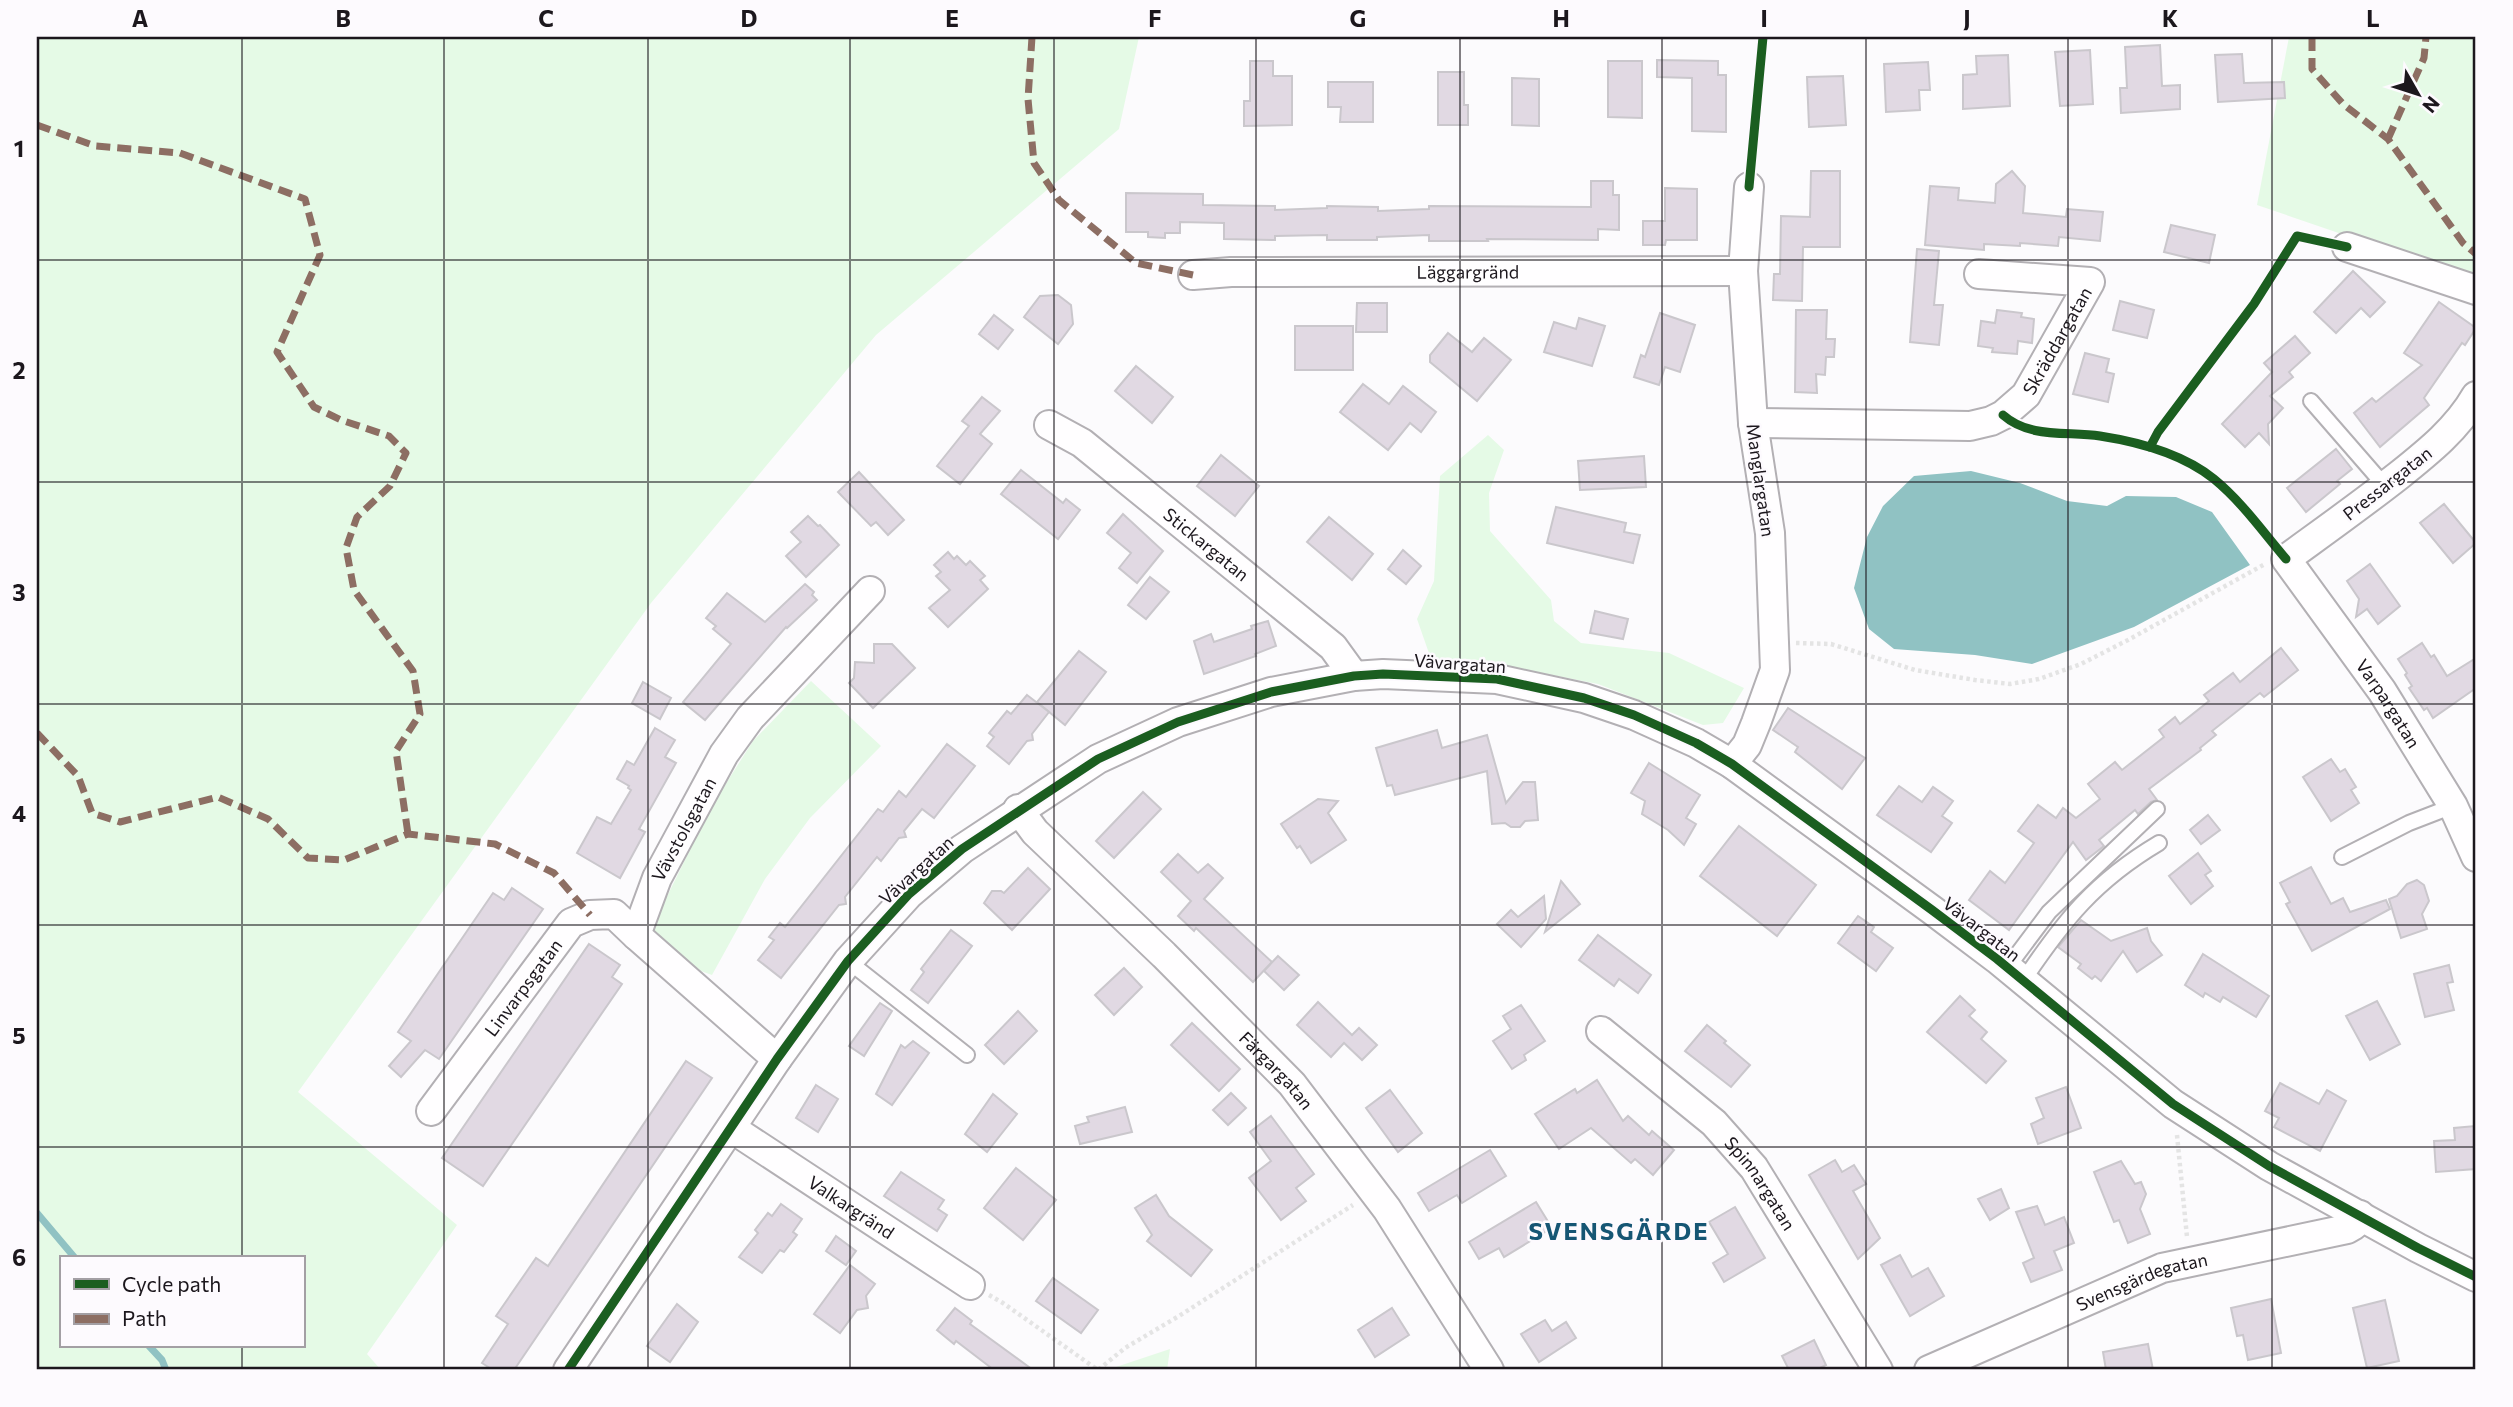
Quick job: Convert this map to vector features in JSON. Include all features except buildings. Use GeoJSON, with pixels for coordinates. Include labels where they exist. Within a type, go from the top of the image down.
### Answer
{"type":"FeatureCollection","features":[{"type":"Feature","properties":{"kind":"street","name":"Manglargatan"},"geometry":{"type":"LineString","coordinates":[[1732,764],[1746,745],[1775,670],[1770,533],[1752,423],[1743,271],[1749,187]]}},
{"type":"Feature","properties":{"kind":"street"},"geometry":{"type":"LineString","coordinates":[[2347,247],[2476,290]]}},
{"type":"Feature","properties":{"kind":"street","name":"Läggargränd"},"geometry":{"type":"LineString","coordinates":[[1193,275],[1245,272],[1743,271]]}},
{"type":"Feature","properties":{"kind":"street","name":"Skräddargatan"},"geometry":{"type":"LineString","coordinates":[[1752,423],[1969,426],[2003,415],[2026,395],[2090,282],[1979,274]]}},
{"type":"Feature","properties":{"kind":"street","name":"Pressargatan"},"geometry":{"type":"LineString","coordinates":[[2286,559],[2385,486],[2448,433],[2465,416],[2476,396]]}},
{"type":"Feature","properties":{"kind":"street","name":"Stickargatan"},"geometry":{"type":"LineString","coordinates":[[1049,425],[1083,443],[1286,607],[1333,647],[1354,676]]}},
{"type":"Feature","properties":{"kind":"street","name":"Varpargatan"},"geometry":{"type":"LineString","coordinates":[[2286,559],[2382,691],[2453,806],[2476,857]]}},
{"type":"Feature","properties":{"kind":"street","name":"Vävstolsgatan"},"geometry":{"type":"LineString","coordinates":[[636,935],[657,877],[724,754],[750,718],[870,591]]}},
{"type":"Feature","properties":{"kind":"street","name":"Vävargatan"},"geometry":{"type":"LineString","coordinates":[[580,1366],[777,1059],[848,961],[909,894],[962,849],[1018,809],[1098,759],[1178,722],[1271,692],[1354,676],[1383,674],[1497,679],[1584,698],[1634,715],[1696,743],[1732,764],[1834,837],[2015,974],[2182,1110],[2269,1166],[2476,1277]]}},
{"type":"Feature","properties":{"kind":"street","name":"Färgargatan"},"geometry":{"type":"LineString","coordinates":[[1018,809],[1035,832],[1164,955],[1292,1084],[1387,1209],[1489,1370]]}},
{"type":"Feature","properties":{"kind":"street","name":"Linvarpsgatan"},"geometry":{"type":"LineString","coordinates":[[431,1111],[571,923],[590,915],[614,914],[636,935]]}},
{"type":"Feature","properties":{"kind":"street"},"geometry":{"type":"LineString","coordinates":[[636,935],[777,1059]]}},
{"type":"Feature","properties":{"kind":"street","name":"Spinnargatan"},"geometry":{"type":"LineString","coordinates":[[1601,1031],[1714,1123],[1755,1168],[1878,1370]]}},
{"type":"Feature","properties":{"kind":"street","name":"Valkargränd"},"geometry":{"type":"LineString","coordinates":[[731,1128],[970,1285]]}},
{"type":"Feature","properties":{"kind":"street","name":"Svensgärdegatan"},"geometry":{"type":"LineString","coordinates":[[1929,1370],[2162,1268],[2347,1229],[2354,1225],[2360,1215]]}},
{"type":"Feature","properties":{"kind":"lane"},"geometry":{"type":"LineString","coordinates":[[2311,401],[2385,486]]}},
{"type":"Feature","properties":{"kind":"lane"},"geometry":{"type":"LineString","coordinates":[[2342,857],[2409,823],[2453,806]]}},
{"type":"Feature","properties":{"kind":"lane"},"geometry":{"type":"LineString","coordinates":[[2015,974],[2049,912],[2157,809]]}},
{"type":"Feature","properties":{"kind":"lane"},"geometry":{"type":"LineString","coordinates":[[2015,974],[2083,901],[2125,863],[2159,843]]}},
{"type":"Feature","properties":{"kind":"lane"},"geometry":{"type":"LineString","coordinates":[[848,961],[967,1055]]}},
{"type":"Feature","properties":{"kind":"path"},"geometry":{"type":"LineString","coordinates":[[1775,645],[1830,644],[1915,670],[2010,684],[2039,679],[2081,664],[2268,562],[2286,559]]}},
{"type":"Feature","properties":{"kind":"path"},"geometry":{"type":"LineString","coordinates":[[2182,1110],[2176,1126],[2189,1263]]}},
{"type":"Feature","properties":{"kind":"path"},"geometry":{"type":"LineString","coordinates":[[970,1285],[1003,1303],[1097,1370],[1125,1348],[1180,1316],[1373,1190]]}},
{"type":"Feature","properties":{"kind":"green space"},"geometry":{"type":"Polygon","coordinates":[[[37,37],[1139,37],[1119,129],[876,335],[651,603],[298,1092],[457,1225],[367,1354],[381,1370],[37,1370],[37,37]]]}},
{"type":"Feature","properties":{"kind":"green space"},"geometry":{"type":"Polygon","coordinates":[[[2289,37],[2476,37],[2476,280],[2257,205],[2289,37]]]}},
{"type":"Feature","properties":{"kind":"green space"},"geometry":{"type":"Polygon","coordinates":[[[1488,435],[1504,450],[1489,493],[1490,531],[1551,600],[1554,621],[1581,643],[1669,653],[1744,688],[1723,723],[1703,725],[1598,684],[1506,666],[1431,659],[1417,619],[1434,581],[1440,476],[1488,435]]]}},
{"type":"Feature","properties":{"kind":"green space"},"geometry":{"type":"Polygon","coordinates":[[[811,681],[881,746],[810,818],[765,879],[712,975],[687,966],[650,931],[711,807],[753,741],[811,681]]]}},
{"type":"Feature","properties":{"kind":"green space"},"geometry":{"type":"Polygon","coordinates":[[[1170,1349],[1167,1370],[1110,1370],[1113,1368],[1170,1349]]]}},
{"type":"Feature","properties":{"kind":"water"},"geometry":{"type":"Polygon","coordinates":[[[1971,471],[2020,483],[2067,501],[2107,506],[2126,496],[2176,497],[2212,512],[2250,565],[2134,627],[2032,664],[1975,655],[1894,649],[1869,629],[1854,588],[1867,537],[1883,506],[1914,476],[1971,471]]]}},
{"type":"Feature","properties":{"kind":"waterway"},"geometry":{"type":"LineString","coordinates":[[37,1213],[73,1256]]}},
{"type":"Feature","properties":{"kind":"waterway"},"geometry":{"type":"LineString","coordinates":[[151,1348],[162,1360],[166,1370]]}},
{"type":"Feature","properties":{"kind":"marked path"},"geometry":{"type":"LineString","coordinates":[[1032,37],[1028,99],[1034,163],[1059,200],[1136,263],[1193,275]]}},
{"type":"Feature","properties":{"kind":"marked path"},"geometry":{"type":"LineString","coordinates":[[2312,37],[2312,69],[2343,104],[2388,139],[2463,243],[2476,254]]}},
{"type":"Feature","properties":{"kind":"marked path"},"geometry":{"type":"LineString","coordinates":[[2388,139],[2424,58],[2426,37]]}},
{"type":"Feature","properties":{"kind":"marked path"},"geometry":{"type":"LineString","coordinates":[[37,125],[95,146],[180,153],[305,199],[320,255],[277,352],[314,407],[341,420],[389,436],[406,453],[390,486],[357,517],[346,548],[354,590],[413,671],[420,714],[396,751],[408,834]]}},
{"type":"Feature","properties":{"kind":"marked path"},"geometry":{"type":"LineString","coordinates":[[37,733],[78,776],[92,813],[120,822],[218,797],[268,819],[308,858],[344,860],[408,834],[495,844],[554,873],[590,915]]}},
{"type":"Feature","properties":{"kind":"cycle path"},"geometry":{"type":"LineString","coordinates":[[1749,187],[1763,37]]}},
{"type":"Feature","properties":{"kind":"cycle path"},"geometry":{"type":"LineString","coordinates":[[2150,447],[2158,432],[2254,304],[2297,236],[2347,247]]}},
{"type":"Feature","properties":{"kind":"cycle path"},"geometry":{"type":"LineString","coordinates":[[2003,415],[2025,428],[2115,439],[2160,450],[2189,463],[2214,479],[2234,497],[2286,559]]}},
{"type":"Feature","properties":{"kind":"cycle path"},"geometry":{"type":"LineString","coordinates":[[568,1370],[777,1059],[848,961],[909,894],[962,849],[1098,759],[1178,722],[1271,692],[1354,676],[1383,674],[1497,679],[1584,698],[1634,715],[1696,743],[1732,764],[1997,959],[2173,1104],[2269,1166],[2476,1277]]}},
{"type":"Feature","properties":{"kind":"district","name":"SVENSGÄRDE"},"geometry":{"type":"Point","coordinates":[1619,1230]}}]}
